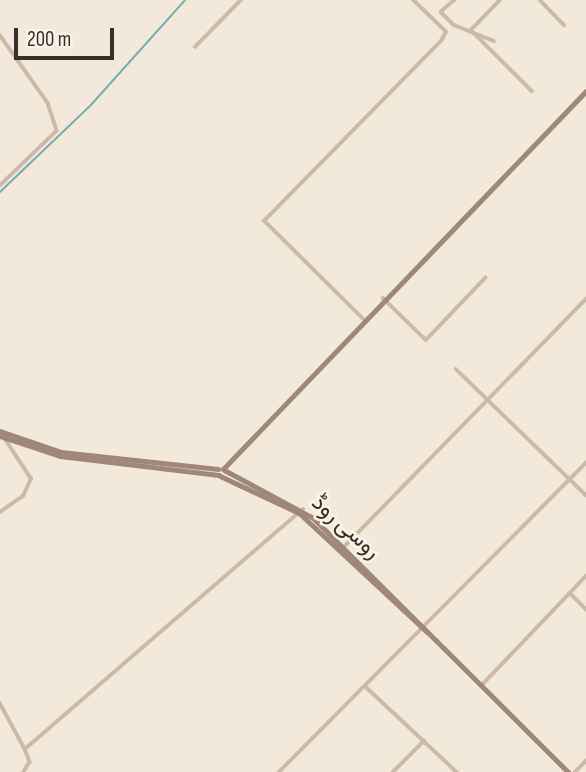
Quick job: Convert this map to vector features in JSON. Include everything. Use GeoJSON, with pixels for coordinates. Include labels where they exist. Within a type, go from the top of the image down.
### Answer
{"type":"FeatureCollection","features":[{"type":"Feature","properties":{"kind":"main road"},"geometry":{"type":"LineString","coordinates":[[220,471],[241,445],[586,91]]}},
{"type":"Feature","properties":{"kind":"main road","name":"روسی روڈ"},"geometry":{"type":"LineString","coordinates":[[1,435],[60,456],[220,471],[301,511],[344,547],[425,630]]}},
{"type":"Feature","properties":{"kind":"main road","name":"روسی روڈ"},"geometry":{"type":"LineString","coordinates":[[301,511],[568,772]]}},
{"type":"Feature","properties":{"kind":"street"},"geometry":{"type":"LineString","coordinates":[[195,47],[241,0]]}},
{"type":"Feature","properties":{"kind":"street"},"geometry":{"type":"LineString","coordinates":[[363,319],[264,221],[442,41],[446,32],[413,0]]}},
{"type":"Feature","properties":{"kind":"street"},"geometry":{"type":"LineString","coordinates":[[455,0],[441,12],[472,32],[494,41]]}},
{"type":"Feature","properties":{"kind":"street"},"geometry":{"type":"LineString","coordinates":[[472,32],[500,0]]}},
{"type":"Feature","properties":{"kind":"street"},"geometry":{"type":"LineString","coordinates":[[540,0],[564,24]]}},
{"type":"Feature","properties":{"kind":"street"},"geometry":{"type":"LineString","coordinates":[[472,32],[532,91]]}},
{"type":"Feature","properties":{"kind":"street"},"geometry":{"type":"LineString","coordinates":[[0,35],[48,103],[57,131],[0,186]]}},
{"type":"Feature","properties":{"kind":"street"},"geometry":{"type":"LineString","coordinates":[[383,298],[426,340],[485,278]]}},
{"type":"Feature","properties":{"kind":"street"},"geometry":{"type":"LineString","coordinates":[[344,547],[586,299]]}},
{"type":"Feature","properties":{"kind":"street"},"geometry":{"type":"LineString","coordinates":[[456,369],[586,495]]}},
{"type":"Feature","properties":{"kind":"street"},"geometry":{"type":"LineString","coordinates":[[0,512],[23,496],[31,479],[1,435]]}},
{"type":"Feature","properties":{"kind":"street"},"geometry":{"type":"LineString","coordinates":[[279,772],[425,630],[586,463]]}},
{"type":"Feature","properties":{"kind":"street"},"geometry":{"type":"LineString","coordinates":[[25,749],[301,511]]}},
{"type":"Feature","properties":{"kind":"street"},"geometry":{"type":"LineString","coordinates":[[481,685],[586,576]]}},
{"type":"Feature","properties":{"kind":"street"},"geometry":{"type":"LineString","coordinates":[[570,593],[586,609]]}},
{"type":"Feature","properties":{"kind":"street"},"geometry":{"type":"LineString","coordinates":[[365,686],[457,772]]}},
{"type":"Feature","properties":{"kind":"street"},"geometry":{"type":"LineString","coordinates":[[0,703],[30,762],[23,772]]}},
{"type":"Feature","properties":{"kind":"street"},"geometry":{"type":"LineString","coordinates":[[393,772],[424,741]]}},
{"type":"Feature","properties":{"kind":"street"},"geometry":{"type":"LineString","coordinates":[[575,772],[586,761]]}},
{"type":"Feature","properties":{"kind":"waterway"},"geometry":{"type":"LineString","coordinates":[[0,192],[90,106],[185,0]]}}]}
